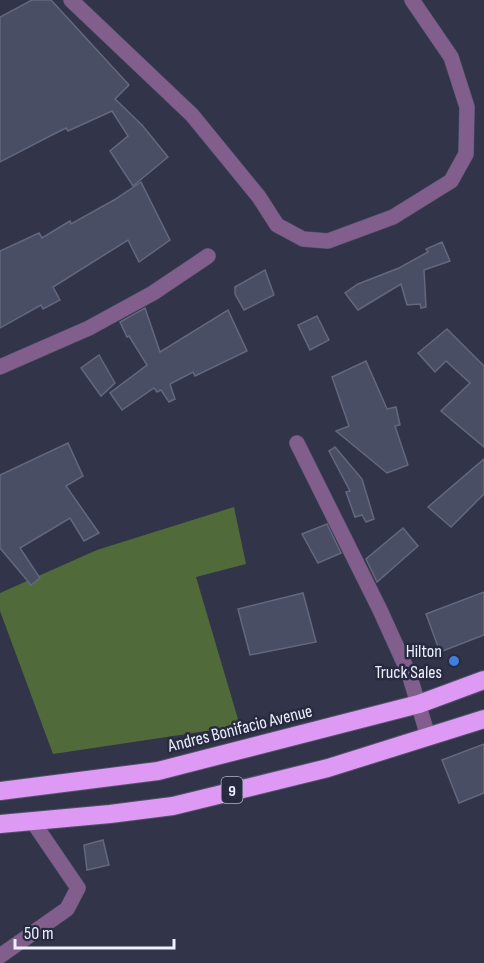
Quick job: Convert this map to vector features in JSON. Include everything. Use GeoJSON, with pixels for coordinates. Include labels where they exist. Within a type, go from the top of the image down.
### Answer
{"type":"FeatureCollection","features":[{"type":"Feature","properties":{"kind":"highway","name":"Andres Bonifacio Avenue"},"geometry":{"type":"LineString","coordinates":[[0,791],[158,771],[419,704],[484,680]]}},
{"type":"Feature","properties":{"kind":"highway","name":"9"},"geometry":{"type":"LineString","coordinates":[[0,824],[173,806],[328,768],[484,719]]}},
{"type":"Feature","properties":{"kind":"street"},"geometry":{"type":"LineString","coordinates":[[71,0],[192,115],[259,197],[277,225],[303,239],[328,241],[393,217],[451,181],[466,154],[467,107],[452,57],[412,0]]}},
{"type":"Feature","properties":{"kind":"street"},"geometry":{"type":"LineString","coordinates":[[0,368],[89,328],[153,293],[208,256]]}},
{"type":"Feature","properties":{"kind":"street"},"geometry":{"type":"LineString","coordinates":[[297,443],[380,610],[409,674],[428,736]]}},
{"type":"Feature","properties":{"kind":"street"},"geometry":{"type":"LineString","coordinates":[[0,956],[67,909],[78,888],[33,822]]}},
{"type":"Feature","properties":{"kind":"green space"},"geometry":{"type":"Polygon","coordinates":[[[234,507],[246,564],[196,577],[240,726],[53,754],[0,611],[0,593],[97,550],[234,507]]]}},
{"type":"Feature","properties":{"kind":"building"},"geometry":{"type":"Polygon","coordinates":[[[32,0],[51,0],[129,85],[115,99],[142,125],[168,157],[133,186],[110,151],[128,136],[112,111],[68,131],[66,128],[0,162],[0,17],[32,0]]]}},
{"type":"Feature","properties":{"kind":"building"},"geometry":{"type":"Polygon","coordinates":[[[141,182],[170,240],[139,262],[128,240],[53,287],[60,300],[43,309],[41,305],[0,328],[0,251],[39,233],[42,238],[70,221],[71,224],[141,182]]]}},
{"type":"Feature","properties":{"kind":"building"},"geometry":{"type":"Polygon","coordinates":[[[442,242],[450,261],[424,270],[426,307],[421,308],[420,304],[407,305],[401,284],[358,310],[345,293],[358,284],[399,268],[428,252],[426,249],[442,242]]]}},
{"type":"Feature","properties":{"kind":"building"},"geometry":{"type":"Polygon","coordinates":[[[265,270],[274,295],[244,310],[235,294],[235,287],[265,270]]]}},
{"type":"Feature","properties":{"kind":"building"},"geometry":{"type":"Polygon","coordinates":[[[145,308],[160,352],[228,310],[247,351],[195,376],[193,372],[170,384],[175,399],[169,402],[161,390],[157,392],[154,388],[122,410],[110,393],[147,365],[129,336],[127,337],[120,322],[145,308]]]}},
{"type":"Feature","properties":{"kind":"building"},"geometry":{"type":"Polygon","coordinates":[[[317,316],[329,340],[310,350],[298,325],[317,316]]]}},
{"type":"Feature","properties":{"kind":"building"},"geometry":{"type":"Polygon","coordinates":[[[447,329],[484,366],[484,447],[441,411],[470,383],[446,361],[435,372],[418,353],[447,329]]]}},
{"type":"Feature","properties":{"kind":"building"},"geometry":{"type":"Polygon","coordinates":[[[99,355],[115,383],[101,396],[81,368],[99,355]]]}},
{"type":"Feature","properties":{"kind":"building"},"geometry":{"type":"Polygon","coordinates":[[[366,361],[387,409],[396,407],[400,425],[395,426],[408,465],[387,473],[336,431],[349,426],[332,377],[366,361]]]}},
{"type":"Feature","properties":{"kind":"building"},"geometry":{"type":"Polygon","coordinates":[[[68,443],[83,476],[66,486],[99,533],[84,541],[70,518],[20,548],[40,578],[31,585],[0,548],[0,475],[68,443]]]}},
{"type":"Feature","properties":{"kind":"building"},"geometry":{"type":"Polygon","coordinates":[[[335,447],[362,479],[374,519],[366,522],[362,515],[355,517],[346,492],[350,491],[329,451],[335,447]]]}},
{"type":"Feature","properties":{"kind":"building"},"geometry":{"type":"Polygon","coordinates":[[[484,459],[484,494],[451,527],[428,507],[484,459]]]}},
{"type":"Feature","properties":{"kind":"building"},"geometry":{"type":"Polygon","coordinates":[[[327,524],[341,553],[318,563],[302,534],[327,524]]]}},
{"type":"Feature","properties":{"kind":"building"},"geometry":{"type":"Polygon","coordinates":[[[403,528],[418,546],[377,582],[366,559],[403,528]]]}},
{"type":"Feature","properties":{"kind":"building"},"geometry":{"type":"Polygon","coordinates":[[[484,592],[484,635],[440,652],[426,614],[484,592]]]}},
{"type":"Feature","properties":{"kind":"building"},"geometry":{"type":"Polygon","coordinates":[[[303,593],[316,642],[250,655],[238,609],[303,593]]]}},
{"type":"Feature","properties":{"kind":"building"},"geometry":{"type":"Polygon","coordinates":[[[484,744],[484,793],[459,803],[442,760],[484,744]]]}},
{"type":"Feature","properties":{"kind":"building"},"geometry":{"type":"Polygon","coordinates":[[[103,840],[109,865],[87,870],[84,845],[103,840]]]}},
{"type":"Feature","properties":{"kind":"place","name":"Hilton Truck Sales"},"geometry":{"type":"Point","coordinates":[454,661]}}]}
